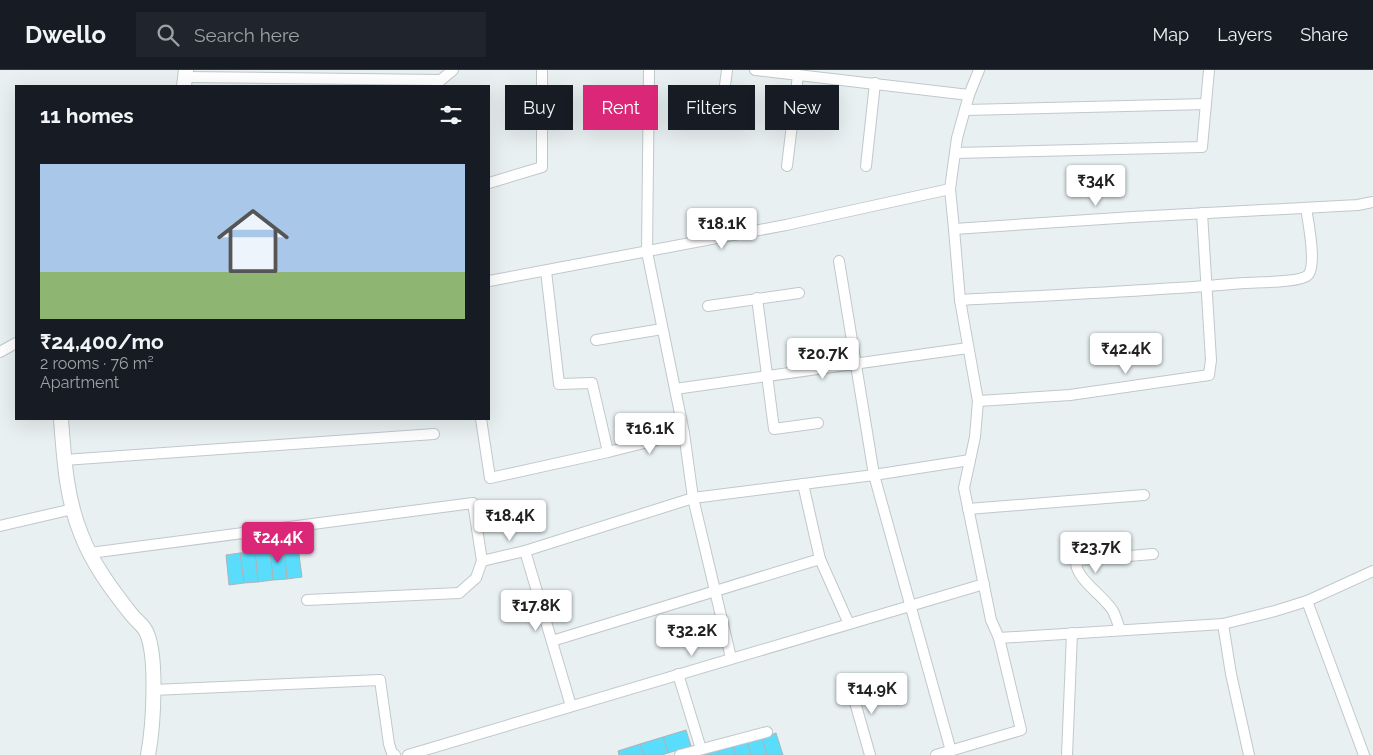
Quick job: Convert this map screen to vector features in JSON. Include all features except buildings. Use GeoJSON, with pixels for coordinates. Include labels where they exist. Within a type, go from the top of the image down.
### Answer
{"type":"FeatureCollection","features":[{"type":"Feature","properties":{"kind":"street"},"geometry":{"type":"LineString","coordinates":[[185,78],[437,83],[453,70]]}},
{"type":"Feature","properties":{"kind":"street"},"geometry":{"type":"LineString","coordinates":[[490,184],[542,167],[542,70]]}},
{"type":"Feature","properties":{"kind":"street"},"geometry":{"type":"LineString","coordinates":[[649,70],[647,252],[684,433],[693,498],[731,658]]}},
{"type":"Feature","properties":{"kind":"street"},"geometry":{"type":"LineString","coordinates":[[725,85],[727,70]]}},
{"type":"Feature","properties":{"kind":"street"},"geometry":{"type":"LineString","coordinates":[[755,70],[969,95]]}},
{"type":"Feature","properties":{"kind":"street"},"geometry":{"type":"LineString","coordinates":[[936,755],[1021,730],[999,638],[991,620],[964,488],[975,437],[978,401],[960,300],[950,189],[957,138],[978,70]]}},
{"type":"Feature","properties":{"kind":"street"},"geometry":{"type":"LineString","coordinates":[[955,153],[1202,147],[1208,70]]}},
{"type":"Feature","properties":{"kind":"street"},"geometry":{"type":"LineString","coordinates":[[787,166],[798,75]]}},
{"type":"Feature","properties":{"kind":"street"},"geometry":{"type":"LineString","coordinates":[[866,166],[875,83]]}},
{"type":"Feature","properties":{"kind":"street"},"geometry":{"type":"LineString","coordinates":[[965,110],[1206,104]]}},
{"type":"Feature","properties":{"kind":"street"},"geometry":{"type":"LineString","coordinates":[[490,281],[786,225],[950,189]]}},
{"type":"Feature","properties":{"kind":"street"},"geometry":{"type":"LineString","coordinates":[[954,228],[1358,205],[1373,202]]}},
{"type":"Feature","properties":{"kind":"street"},"geometry":{"type":"LineString","coordinates":[[960,300],[1288,281],[1305,277],[1310,273],[1312,263],[1306,208]]}},
{"type":"Feature","properties":{"kind":"street"},"geometry":{"type":"LineString","coordinates":[[978,401],[1070,395],[1209,375],[1211,360],[1202,213]]}},
{"type":"Feature","properties":{"kind":"street"},"geometry":{"type":"LineString","coordinates":[[839,261],[874,475],[951,751]]}},
{"type":"Feature","properties":{"kind":"street"},"geometry":{"type":"LineString","coordinates":[[546,271],[559,384],[592,383],[608,452]]}},
{"type":"Feature","properties":{"kind":"street"},"geometry":{"type":"LineString","coordinates":[[708,306],[799,293]]}},
{"type":"Feature","properties":{"kind":"street"},"geometry":{"type":"LineString","coordinates":[[757,298],[774,430],[818,422]]}},
{"type":"Feature","properties":{"kind":"street"},"geometry":{"type":"LineString","coordinates":[[596,340],[662,329]]}},
{"type":"Feature","properties":{"kind":"street"},"geometry":{"type":"LineString","coordinates":[[0,352],[15,344]]}},
{"type":"Feature","properties":{"kind":"street"},"geometry":{"type":"LineString","coordinates":[[675,388],[968,348]]}},
{"type":"Feature","properties":{"kind":"street"},"geometry":{"type":"LineString","coordinates":[[61,420],[64,460],[73,509],[81,534],[90,553],[127,608],[145,629],[152,648],[154,712],[148,755]]}},
{"type":"Feature","properties":{"kind":"street"},"geometry":{"type":"LineString","coordinates":[[481,420],[490,478],[684,433]]}},
{"type":"Feature","properties":{"kind":"street"},"geometry":{"type":"LineString","coordinates":[[64,460],[434,434]]}},
{"type":"Feature","properties":{"kind":"street"},"geometry":{"type":"LineString","coordinates":[[482,561],[525,551],[693,498],[874,475],[970,460]]}},
{"type":"Feature","properties":{"kind":"street"},"geometry":{"type":"LineString","coordinates":[[803,484],[820,559],[849,624]]}},
{"type":"Feature","properties":{"kind":"street"},"geometry":{"type":"LineString","coordinates":[[968,509],[1144,495]]}},
{"type":"Feature","properties":{"kind":"street"},"geometry":{"type":"LineString","coordinates":[[90,553],[473,503],[482,561],[476,578],[459,593],[307,600]]}},
{"type":"Feature","properties":{"kind":"street"},"geometry":{"type":"LineString","coordinates":[[0,526],[73,509]]}},
{"type":"Feature","properties":{"kind":"street"},"geometry":{"type":"LineString","coordinates":[[525,551],[571,706]]}},
{"type":"Feature","properties":{"kind":"street"},"geometry":{"type":"LineString","coordinates":[[1120,630],[1113,611],[1100,594],[1082,577],[1076,569],[1076,564],[1080,560],[1153,554]]}},
{"type":"Feature","properties":{"kind":"street"},"geometry":{"type":"LineString","coordinates":[[552,641],[820,559]]}},
{"type":"Feature","properties":{"kind":"street"},"geometry":{"type":"LineString","coordinates":[[999,638],[1223,624],[1275,612],[1307,601],[1373,571]]}},
{"type":"Feature","properties":{"kind":"street"},"geometry":{"type":"LineString","coordinates":[[408,755],[984,584]]}},
{"type":"Feature","properties":{"kind":"street"},"geometry":{"type":"LineString","coordinates":[[1307,601],[1364,755]]}},
{"type":"Feature","properties":{"kind":"street"},"geometry":{"type":"LineString","coordinates":[[1223,624],[1231,674],[1249,755]]}},
{"type":"Feature","properties":{"kind":"street"},"geometry":{"type":"LineString","coordinates":[[1067,755],[1072,633]]}},
{"type":"Feature","properties":{"kind":"street"},"geometry":{"type":"LineString","coordinates":[[678,674],[701,749]]}},
{"type":"Feature","properties":{"kind":"street"},"geometry":{"type":"LineString","coordinates":[[153,690],[380,680],[389,744],[392,753],[395,755]]}},
{"type":"Feature","properties":{"kind":"street"},"geometry":{"type":"LineString","coordinates":[[849,681],[870,755]]}},
{"type":"Feature","properties":{"kind":"street"},"geometry":{"type":"LineString","coordinates":[[680,755],[767,732]]}}]}
